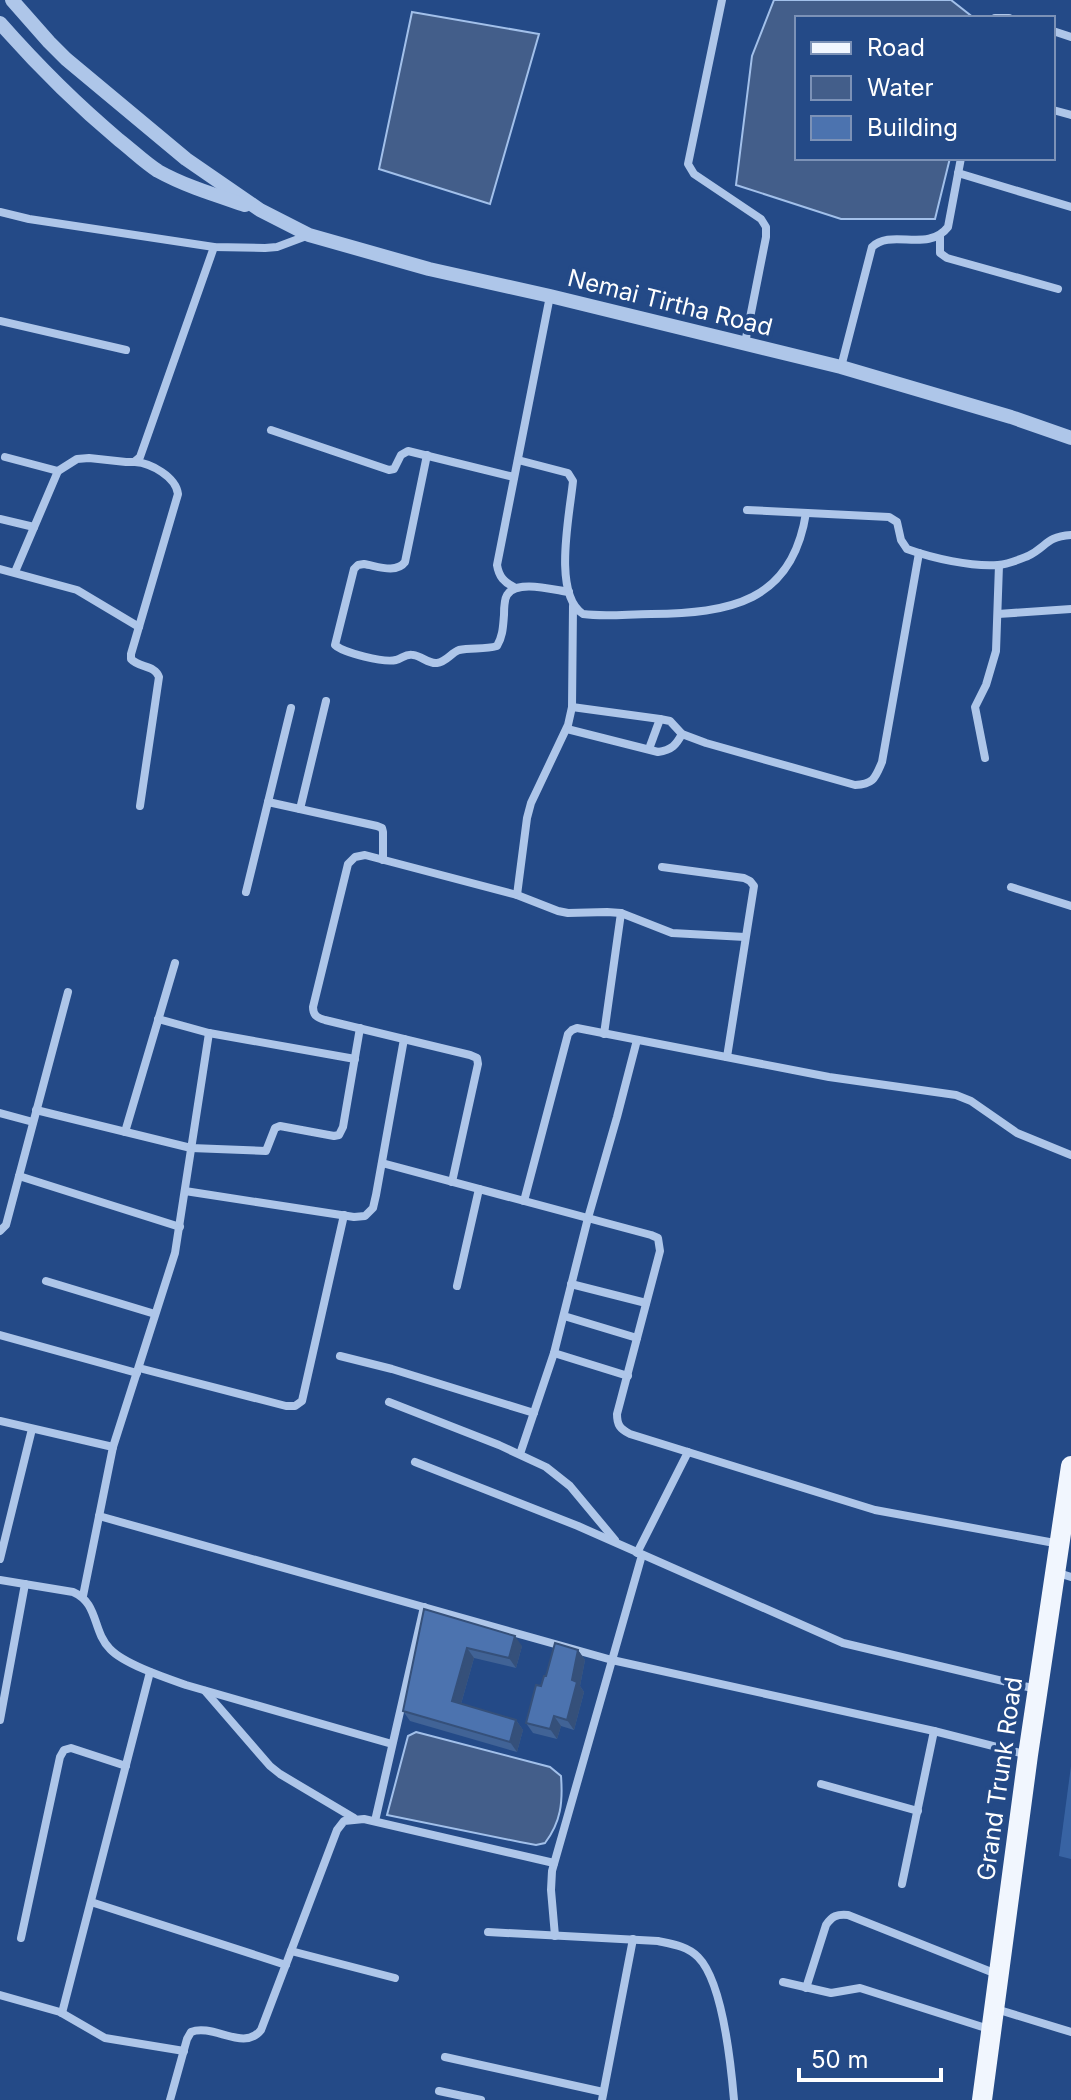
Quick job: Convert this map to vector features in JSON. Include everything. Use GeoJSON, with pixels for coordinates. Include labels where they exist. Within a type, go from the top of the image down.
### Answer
{"type":"FeatureCollection","features":[{"type":"Feature","properties":{"kind":"main road","name":"Grand Trunk Road"},"geometry":{"type":"LineString","coordinates":[[982,2100],[1038,1690],[1063,1574],[1060,1544],[1071,1466]]}},
{"type":"Feature","properties":{"kind":"street","name":"Nemai Tirtha Road"},"geometry":{"type":"LineString","coordinates":[[12,0],[66,59],[186,159],[260,210],[309,235],[429,269],[841,367],[1071,438]]}},
{"type":"Feature","properties":{"kind":"street"},"geometry":{"type":"LineString","coordinates":[[722,0],[688,164],[694,174],[761,219],[766,227],[745,343]]}},
{"type":"Feature","properties":{"kind":"street","name":"Nemai Tirtha Road"},"geometry":{"type":"LineString","coordinates":[[0,23],[61,88],[155,169],[181,183],[260,210]]}},
{"type":"Feature","properties":{"kind":"street"},"geometry":{"type":"LineString","coordinates":[[841,367],[872,247],[882,241],[929,240],[940,236],[948,227],[961,160]]}},
{"type":"Feature","properties":{"kind":"street"},"geometry":{"type":"LineString","coordinates":[[958,173],[1071,207]]}},
{"type":"Feature","properties":{"kind":"street"},"geometry":{"type":"LineString","coordinates":[[0,212],[214,247],[277,247],[309,235]]}},
{"type":"Feature","properties":{"kind":"street"},"geometry":{"type":"LineString","coordinates":[[940,236],[940,253],[947,258],[1058,289]]}},
{"type":"Feature","properties":{"kind":"street"},"geometry":{"type":"LineString","coordinates":[[134,462],[144,448],[214,247]]}},
{"type":"Feature","properties":{"kind":"street"},"geometry":{"type":"LineString","coordinates":[[550,296],[497,565],[498,574],[504,582],[514,587],[569,592]]}},
{"type":"Feature","properties":{"kind":"street"},"geometry":{"type":"LineString","coordinates":[[0,321],[126,350]]}},
{"type":"Feature","properties":{"kind":"street"},"geometry":{"type":"LineString","coordinates":[[271,430],[389,470],[394,469],[404,452],[408,451],[514,477]]}},
{"type":"Feature","properties":{"kind":"street"},"geometry":{"type":"LineString","coordinates":[[427,455],[405,562],[397,569],[364,564],[354,569],[335,645],[341,651],[390,661],[411,654],[436,663],[461,650],[488,649],[497,646],[502,637],[507,595],[514,587]]}},
{"type":"Feature","properties":{"kind":"street"},"geometry":{"type":"LineString","coordinates":[[5,457],[58,471]]}},
{"type":"Feature","properties":{"kind":"street"},"geometry":{"type":"LineString","coordinates":[[15,572],[58,471],[77,459],[143,462],[178,487],[131,659],[158,673],[159,677],[140,806]]}},
{"type":"Feature","properties":{"kind":"street"},"geometry":{"type":"LineString","coordinates":[[517,895],[531,803],[567,729],[572,707],[573,606],[564,568],[573,481],[568,473],[518,460]]}},
{"type":"Feature","properties":{"kind":"street"},"geometry":{"type":"LineString","coordinates":[[747,510],[889,517],[897,522],[901,540],[907,549],[971,564],[1012,563],[1032,554],[1048,541],[1071,535]]}},
{"type":"Feature","properties":{"kind":"street"},"geometry":{"type":"LineString","coordinates":[[573,606],[590,615],[693,614],[750,600],[783,571],[797,553],[806,513]]}},
{"type":"Feature","properties":{"kind":"street"},"geometry":{"type":"LineString","coordinates":[[0,519],[34,527]]}},
{"type":"Feature","properties":{"kind":"street"},"geometry":{"type":"LineString","coordinates":[[572,707],[670,721],[682,734],[706,743],[855,785],[867,784],[876,777],[882,762],[919,553]]}},
{"type":"Feature","properties":{"kind":"street"},"geometry":{"type":"LineString","coordinates":[[985,758],[975,707],[993,666],[996,651],[999,565]]}},
{"type":"Feature","properties":{"kind":"street"},"geometry":{"type":"LineString","coordinates":[[0,569],[77,590],[139,627]]}},
{"type":"Feature","properties":{"kind":"street"},"geometry":{"type":"LineString","coordinates":[[998,614],[1071,609]]}},
{"type":"Feature","properties":{"kind":"street"},"geometry":{"type":"LineString","coordinates":[[300,809],[326,701]]}},
{"type":"Feature","properties":{"kind":"street"},"geometry":{"type":"LineString","coordinates":[[246,892],[291,708]]}},
{"type":"Feature","properties":{"kind":"street"},"geometry":{"type":"LineString","coordinates":[[649,749],[660,719]]}},
{"type":"Feature","properties":{"kind":"street"},"geometry":{"type":"LineString","coordinates":[[567,729],[658,752],[675,746],[682,734]]}},
{"type":"Feature","properties":{"kind":"street"},"geometry":{"type":"LineString","coordinates":[[268,802],[382,828],[383,860]]}},
{"type":"Feature","properties":{"kind":"street"},"geometry":{"type":"LineString","coordinates":[[452,1182],[477,1058],[318,1017],[313,1013],[348,864],[355,857],[365,855],[517,895],[558,911],[621,913],[672,933],[745,937]]}},
{"type":"Feature","properties":{"kind":"street"},"geometry":{"type":"LineString","coordinates":[[662,867],[744,878],[754,886],[727,1057]]}},
{"type":"Feature","properties":{"kind":"street"},"geometry":{"type":"LineString","coordinates":[[1011,887],[1071,906]]}},
{"type":"Feature","properties":{"kind":"street"},"geometry":{"type":"LineString","coordinates":[[604,1034],[621,913]]}},
{"type":"Feature","properties":{"kind":"street"},"geometry":{"type":"LineString","coordinates":[[125,1132],[175,963]]}},
{"type":"Feature","properties":{"kind":"street"},"geometry":{"type":"LineString","coordinates":[[0,1231],[6,1225],[68,992]]}},
{"type":"Feature","properties":{"kind":"street"},"geometry":{"type":"LineString","coordinates":[[158,1019],[209,1033],[355,1059]]}},
{"type":"Feature","properties":{"kind":"street"},"geometry":{"type":"LineString","coordinates":[[36,1110],[191,1148],[266,1151],[275,1128],[280,1126],[339,1135],[360,1028]]}},
{"type":"Feature","properties":{"kind":"street"},"geometry":{"type":"LineString","coordinates":[[524,1201],[568,1034],[577,1028],[829,1077],[956,1095],[971,1101],[1017,1133],[1071,1155]]}},
{"type":"Feature","properties":{"kind":"street"},"geometry":{"type":"LineString","coordinates":[[83,1596],[113,1447],[175,1253],[209,1033]]}},
{"type":"Feature","properties":{"kind":"street"},"geometry":{"type":"LineString","coordinates":[[185,1191],[365,1216],[373,1208],[404,1039]]}},
{"type":"Feature","properties":{"kind":"street"},"geometry":{"type":"LineString","coordinates":[[520,1454],[554,1353],[637,1040]]}},
{"type":"Feature","properties":{"kind":"street"},"geometry":{"type":"LineString","coordinates":[[0,1113],[33,1122]]}},
{"type":"Feature","properties":{"kind":"street"},"geometry":{"type":"LineString","coordinates":[[382,1163],[658,1238],[660,1251],[617,1414],[621,1430],[875,1510],[1060,1544]]}},
{"type":"Feature","properties":{"kind":"street"},"geometry":{"type":"LineString","coordinates":[[19,1176],[180,1227]]}},
{"type":"Feature","properties":{"kind":"street"},"geometry":{"type":"LineString","coordinates":[[457,1286],[479,1189]]}},
{"type":"Feature","properties":{"kind":"street"},"geometry":{"type":"LineString","coordinates":[[0,1335],[295,1406],[302,1401],[344,1215]]}},
{"type":"Feature","properties":{"kind":"street"},"geometry":{"type":"LineString","coordinates":[[46,1281],[155,1314]]}},
{"type":"Feature","properties":{"kind":"street"},"geometry":{"type":"LineString","coordinates":[[571,1284],[646,1303]]}},
{"type":"Feature","properties":{"kind":"street"},"geometry":{"type":"LineString","coordinates":[[564,1316],[637,1338]]}},
{"type":"Feature","properties":{"kind":"street"},"geometry":{"type":"LineString","coordinates":[[554,1353],[628,1376]]}},
{"type":"Feature","properties":{"kind":"street"},"geometry":{"type":"LineString","coordinates":[[340,1356],[534,1413]]}},
{"type":"Feature","properties":{"kind":"street"},"geometry":{"type":"LineString","coordinates":[[389,1402],[546,1467],[570,1486],[618,1544]]}},
{"type":"Feature","properties":{"kind":"street"},"geometry":{"type":"LineString","coordinates":[[0,1421],[113,1447]]}},
{"type":"Feature","properties":{"kind":"street"},"geometry":{"type":"LineString","coordinates":[[0,1559],[32,1429]]}},
{"type":"Feature","properties":{"kind":"street"},"geometry":{"type":"LineString","coordinates":[[555,1936],[551,1890],[554,1863],[639,1554],[688,1452]]}},
{"type":"Feature","properties":{"kind":"street"},"geometry":{"type":"LineString","coordinates":[[415,1462],[618,1544],[843,1643],[1038,1690]]}},
{"type":"Feature","properties":{"kind":"street"},"geometry":{"type":"LineString","coordinates":[[99,1516],[612,1660],[934,1731],[1028,1755]]}},
{"type":"Feature","properties":{"kind":"street"},"geometry":{"type":"LineString","coordinates":[[0,1580],[83,1596],[111,1652],[150,1672],[392,1744]]}},
{"type":"Feature","properties":{"kind":"street"},"geometry":{"type":"LineString","coordinates":[[0,1720],[25,1584]]}},
{"type":"Feature","properties":{"kind":"street"},"geometry":{"type":"LineString","coordinates":[[375,1821],[424,1607]]}},
{"type":"Feature","properties":{"kind":"street"},"geometry":{"type":"LineString","coordinates":[[62,2013],[150,1672]]}},
{"type":"Feature","properties":{"kind":"street"},"geometry":{"type":"LineString","coordinates":[[205,1690],[270,1766],[355,1818],[554,1863]]}},
{"type":"Feature","properties":{"kind":"street"},"geometry":{"type":"LineString","coordinates":[[902,1884],[934,1731]]}},
{"type":"Feature","properties":{"kind":"street"},"geometry":{"type":"LineString","coordinates":[[21,1938],[64,1750],[71,1748],[126,1766]]}},
{"type":"Feature","properties":{"kind":"street"},"geometry":{"type":"LineString","coordinates":[[821,1784],[918,1811]]}},
{"type":"Feature","properties":{"kind":"street"},"geometry":{"type":"LineString","coordinates":[[170,2100],[191,2032],[197,2030],[245,2039],[257,2036],[261,2030],[337,1830],[344,1821],[355,1818]]}},
{"type":"Feature","properties":{"kind":"street"},"geometry":{"type":"LineString","coordinates":[[91,1902],[286,1965]]}},
{"type":"Feature","properties":{"kind":"street"},"geometry":{"type":"LineString","coordinates":[[806,1988],[826,1925],[831,1917],[839,1914],[1000,1975]]}},
{"type":"Feature","properties":{"kind":"street"},"geometry":{"type":"LineString","coordinates":[[488,1932],[658,1941],[679,1945],[696,1955],[706,1967],[724,2025],[734,2100]]}},
{"type":"Feature","properties":{"kind":"street"},"geometry":{"type":"LineString","coordinates":[[445,2057],[603,2096],[633,1939]]}},
{"type":"Feature","properties":{"kind":"street"},"geometry":{"type":"LineString","coordinates":[[291,1951],[395,1978]]}},
{"type":"Feature","properties":{"kind":"street"},"geometry":{"type":"LineString","coordinates":[[783,1982],[831,1993],[860,1988],[992,2030]]}},
{"type":"Feature","properties":{"kind":"street"},"geometry":{"type":"LineString","coordinates":[[0,1995],[62,2013],[105,2038],[184,2051]]}},
{"type":"Feature","properties":{"kind":"street"},"geometry":{"type":"LineString","coordinates":[[995,2009],[1071,2032]]}},
{"type":"Feature","properties":{"kind":"street"},"geometry":{"type":"LineString","coordinates":[[439,2091],[481,2100]]}},
{"type":"Feature","properties":{"kind":"shaded area"},"geometry":{"type":"Polygon","coordinates":[[[1071,1766],[1071,1859],[1059,1856],[1071,1766]]]}},
{"type":"Feature","properties":{"kind":"water"},"geometry":{"type":"Polygon","coordinates":[[[774,0],[951,0],[971,16],[795,16],[795,160],[950,160],[935,219],[841,219],[736,185],[752,56],[774,0]]]}},
{"type":"Feature","properties":{"kind":"water"},"geometry":{"type":"Polygon","coordinates":[[[412,12],[539,34],[490,204],[379,169],[412,12]]]}},
{"type":"Feature","properties":{"kind":"water"},"geometry":{"type":"Polygon","coordinates":[[[416,1732],[550,1767],[561,1776],[560,1811],[545,1843],[536,1845],[387,1815],[408,1736],[416,1732]]]}},
{"type":"Feature","properties":{"kind":"building"},"geometry":{"type":"Polygon","coordinates":[[[424,1609],[515,1636],[509,1658],[467,1648],[452,1701],[516,1720],[510,1742],[403,1711],[424,1609]]]}},
{"type":"Feature","properties":{"kind":"building"},"geometry":{"type":"Polygon","coordinates":[[[555,1643],[578,1650],[572,1680],[577,1682],[567,1720],[554,1716],[550,1729],[526,1723],[536,1685],[541,1686],[546,1676],[555,1643]]]}}]}
